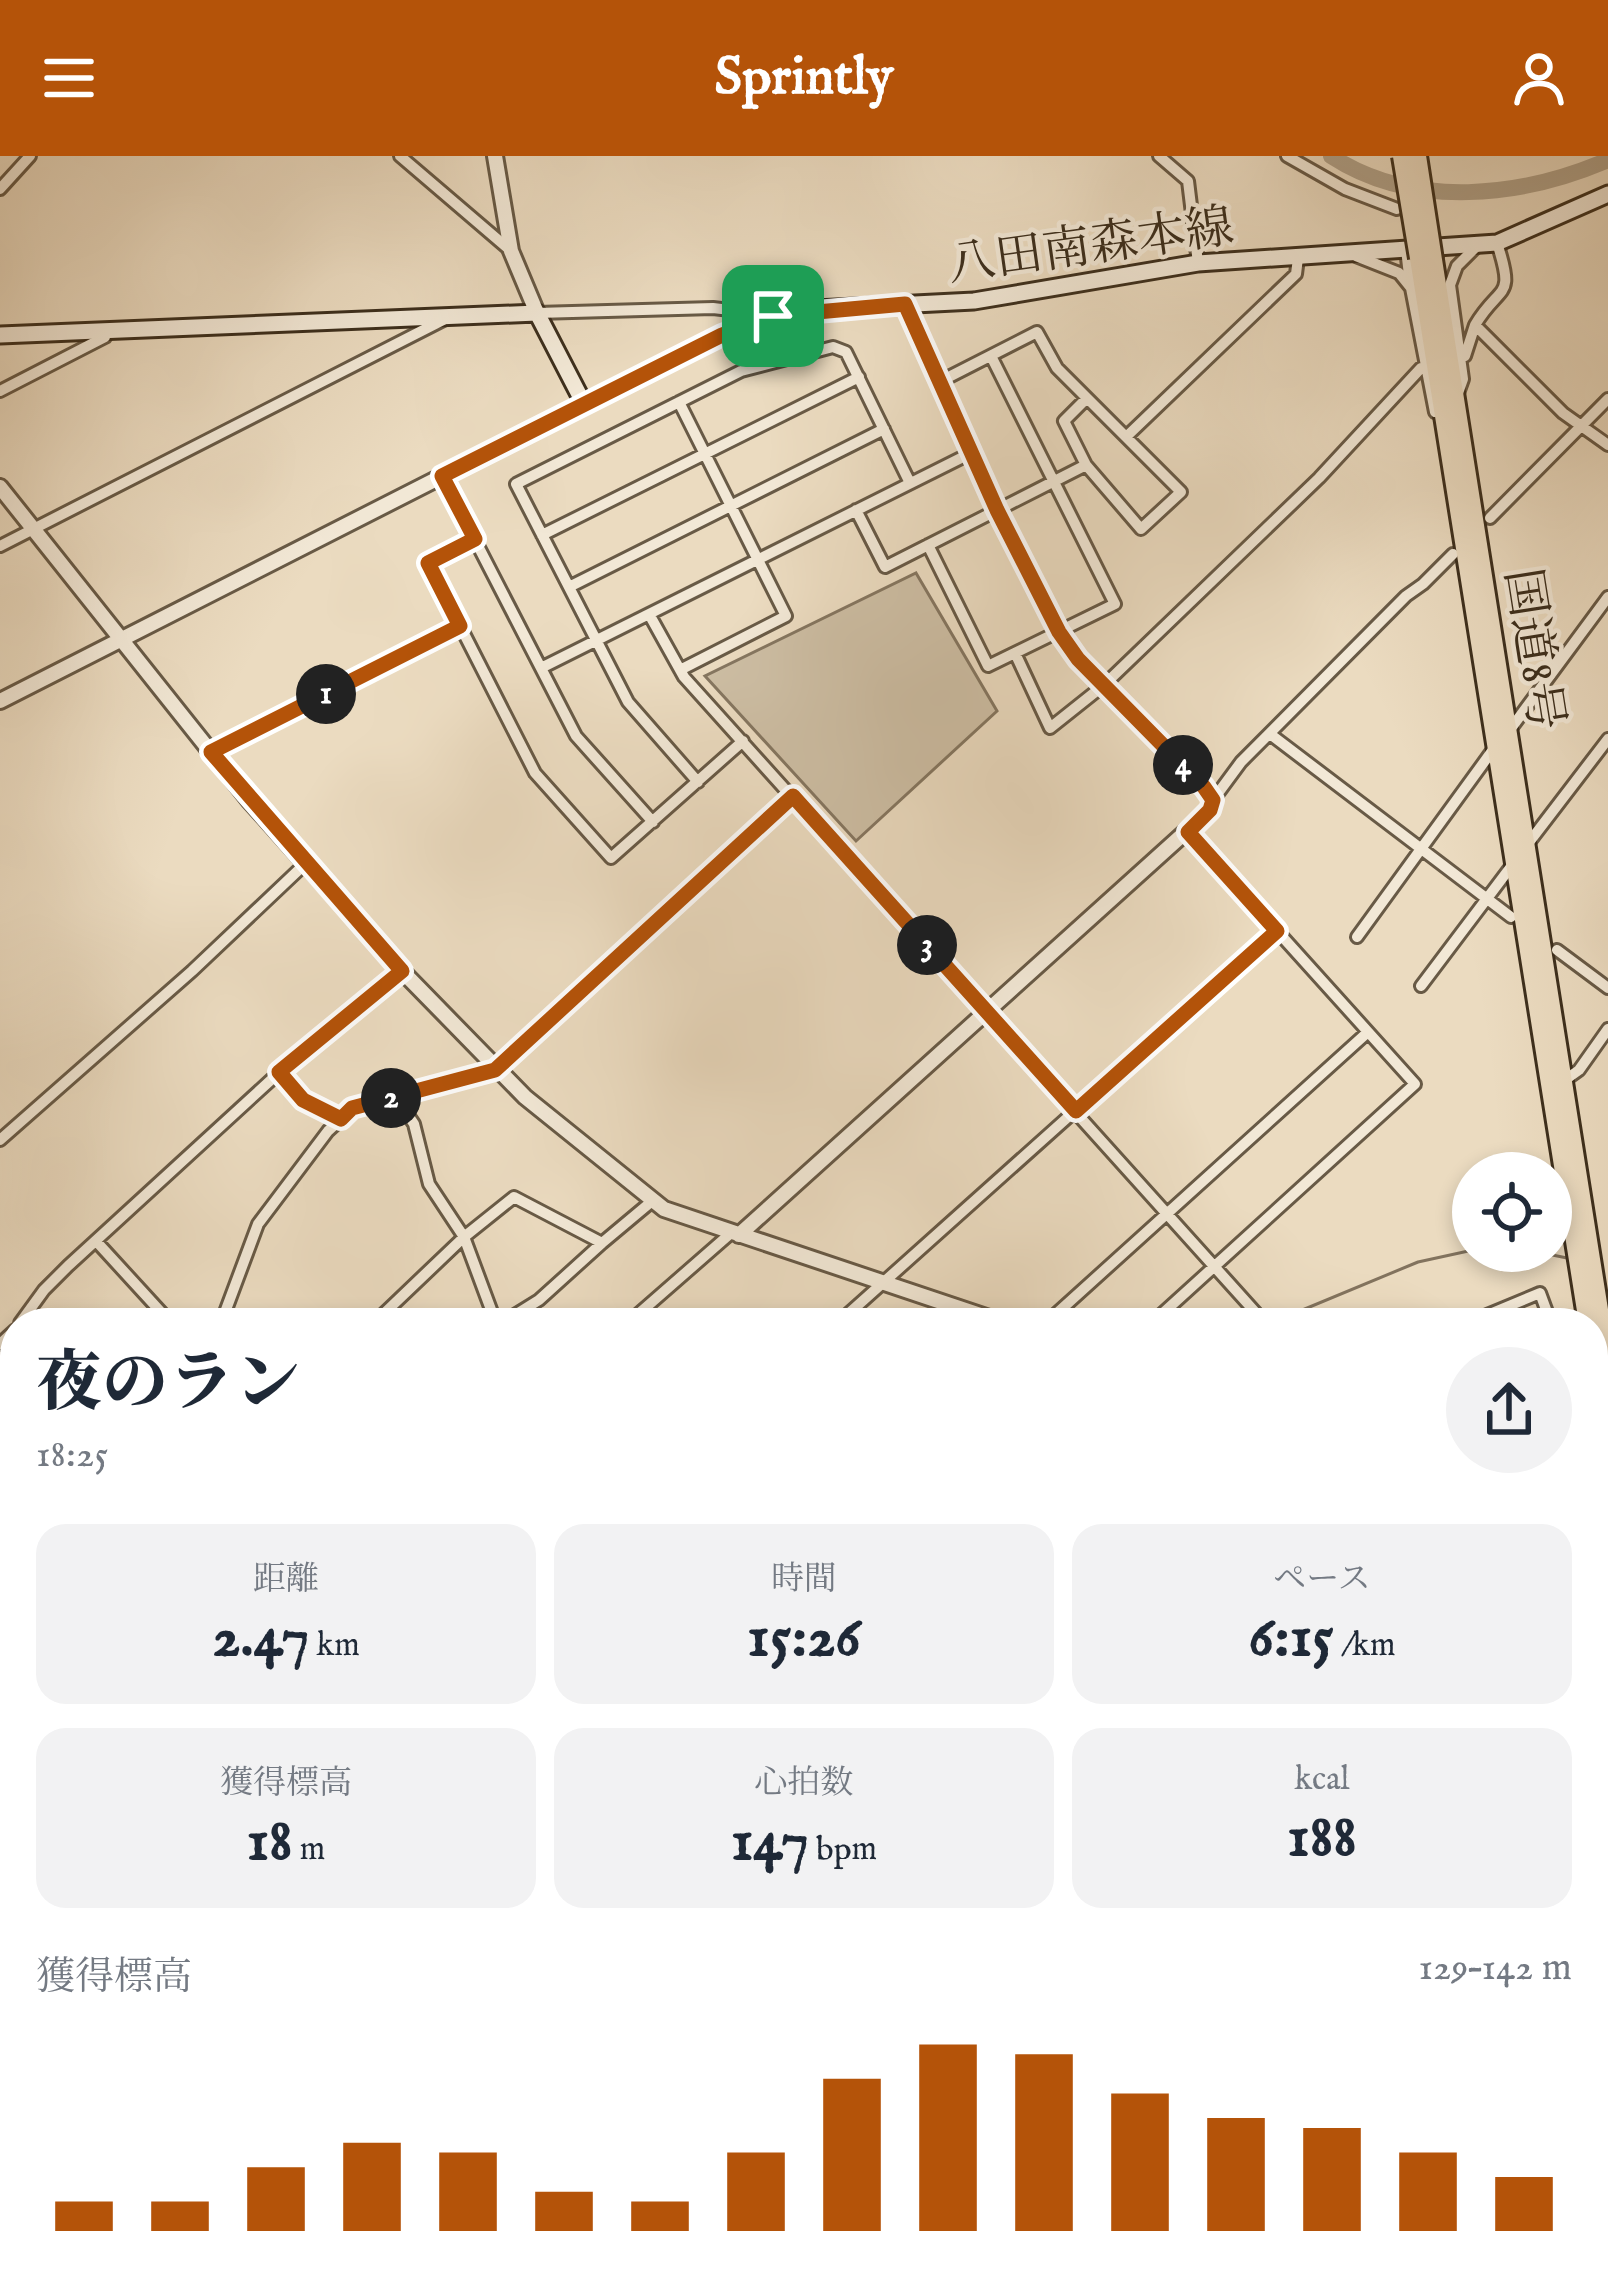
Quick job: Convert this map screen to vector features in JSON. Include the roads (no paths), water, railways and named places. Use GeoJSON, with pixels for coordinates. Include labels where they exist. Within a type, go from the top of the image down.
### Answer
{"type":"FeatureCollection","features":[{"type":"Feature","properties":{"kind":"highway","name":"国道8号"},"geometry":{"type":"LineString","coordinates":[[1402,156],[1514,862],[1583,1246]]}},
{"type":"Feature","properties":{"kind":"highway","name":"国道8号"},"geometry":{"type":"LineString","coordinates":[[1417,156],[1419,256],[1456,399],[1565,1080],[1594,1308]]}},
{"type":"Feature","properties":{"kind":"highway","name":"国道8号"},"geometry":{"type":"LineString","coordinates":[[1588,1282],[1588,1308]]}},
{"type":"Feature","properties":{"kind":"main road","name":"八田南森本線"},"geometry":{"type":"LineString","coordinates":[[584,404],[722,335],[773,316],[974,301],[1198,263],[1419,256],[1497,243],[1608,194]]}},
{"type":"Feature","properties":{"kind":"main road"},"geometry":{"type":"LineString","coordinates":[[0,334],[537,313],[584,404]]}},
{"type":"Feature","properties":{"kind":"street"},"geometry":{"type":"LineString","coordinates":[[0,189],[30,156]]}},
{"type":"Feature","properties":{"kind":"street"},"geometry":{"type":"LineString","coordinates":[[400,156],[511,251]]}},
{"type":"Feature","properties":{"kind":"street"},"geometry":{"type":"LineString","coordinates":[[495,156],[511,251],[537,313],[712,308],[773,316]]}},
{"type":"Feature","properties":{"kind":"street"},"geometry":{"type":"LineString","coordinates":[[1160,156],[1188,181],[1198,263]]}},
{"type":"Feature","properties":{"kind":"street"},"geometry":{"type":"LineString","coordinates":[[1287,156],[1345,189],[1397,209]]}},
{"type":"Feature","properties":{"kind":"street"},"geometry":{"type":"LineString","coordinates":[[1465,356],[1475,325],[1503,295],[1508,275],[1497,243]]}},
{"type":"Feature","properties":{"kind":"street"},"geometry":{"type":"LineString","coordinates":[[1456,399],[1463,379],[1450,285],[1457,266],[1477,246]]}},
{"type":"Feature","properties":{"kind":"street"},"geometry":{"type":"LineString","coordinates":[[1353,255],[1399,273],[1411,287]]}},
{"type":"Feature","properties":{"kind":"street"},"geometry":{"type":"LineString","coordinates":[[1419,256],[1411,287],[1454,491]]}},
{"type":"Feature","properties":{"kind":"street"},"geometry":{"type":"LineString","coordinates":[[1126,437],[1296,274],[1298,258]]}},
{"type":"Feature","properties":{"kind":"street"},"geometry":{"type":"LineString","coordinates":[[905,304],[997,510],[1059,632],[1078,659],[1213,800]]}},
{"type":"Feature","properties":{"kind":"street"},"geometry":{"type":"LineString","coordinates":[[0,546],[450,316]]}},
{"type":"Feature","properties":{"kind":"street"},"geometry":{"type":"LineString","coordinates":[[1475,325],[1563,413],[1608,445]]}},
{"type":"Feature","properties":{"kind":"street"},"geometry":{"type":"LineString","coordinates":[[0,392],[105,337],[106,330]]}},
{"type":"Feature","properties":{"kind":"street"},"geometry":{"type":"LineString","coordinates":[[939,382],[1037,332],[1058,368],[1181,492],[1141,530],[1086,465],[1064,421],[1087,398]]}},
{"type":"Feature","properties":{"kind":"street"},"geometry":{"type":"LineString","coordinates":[[698,782],[628,702],[516,484],[741,371],[833,347],[846,352],[910,483]]}},
{"type":"Feature","properties":{"kind":"street"},"geometry":{"type":"LineString","coordinates":[[928,545],[988,666],[1115,604],[992,356]]}},
{"type":"Feature","properties":{"kind":"street"},"geometry":{"type":"LineString","coordinates":[[1015,653],[1050,728],[1104,685],[1318,478],[1421,368]]}},
{"type":"Feature","properties":{"kind":"street"},"geometry":{"type":"LineString","coordinates":[[542,535],[859,377]]}},
{"type":"Feature","properties":{"kind":"street"},"geometry":{"type":"LineString","coordinates":[[1490,518],[1608,399]]}},
{"type":"Feature","properties":{"kind":"street"},"geometry":{"type":"LineString","coordinates":[[680,402],[786,616],[680,670]]}},
{"type":"Feature","properties":{"kind":"street"},"geometry":{"type":"LineString","coordinates":[[2,697],[584,404]]}},
{"type":"Feature","properties":{"kind":"street"},"geometry":{"type":"LineString","coordinates":[[569,587],[884,430]]}},
{"type":"Feature","properties":{"kind":"street"},"geometry":{"type":"LineString","coordinates":[[541,668],[971,453]]}},
{"type":"Feature","properties":{"kind":"street"},"geometry":{"type":"LineString","coordinates":[[856,510],[885,567],[1086,465]]}},
{"type":"Feature","properties":{"kind":"street"},"geometry":{"type":"LineString","coordinates":[[442,476],[576,736],[653,822]]}},
{"type":"Feature","properties":{"kind":"street"},"geometry":{"type":"LineString","coordinates":[[0,487],[211,752],[495,1070],[652,1202],[957,1308]]}},
{"type":"Feature","properties":{"kind":"street"},"geometry":{"type":"LineString","coordinates":[[475,539],[428,563],[535,773],[611,858],[743,741]]}},
{"type":"Feature","properties":{"kind":"street"},"geometry":{"type":"LineString","coordinates":[[646,1308],[1188,832],[1210,810],[1241,763],[1453,554]]}},
{"type":"Feature","properties":{"kind":"street"},"geometry":{"type":"LineString","coordinates":[[1509,730],[1608,598]]}},
{"type":"Feature","properties":{"kind":"street"},"geometry":{"type":"LineString","coordinates":[[649,614],[680,670],[1252,1308]]}},
{"type":"Feature","properties":{"kind":"street"},"geometry":{"type":"LineString","coordinates":[[211,752],[460,626]]}},
{"type":"Feature","properties":{"kind":"street"},"geometry":{"type":"LineString","coordinates":[[1270,734],[1510,916]]}},
{"type":"Feature","properties":{"kind":"street"},"geometry":{"type":"LineString","coordinates":[[1527,845],[1608,739]]}},
{"type":"Feature","properties":{"kind":"street"},"geometry":{"type":"LineString","coordinates":[[1357,937],[1495,747]]}},
{"type":"Feature","properties":{"kind":"street"},"geometry":{"type":"LineString","coordinates":[[226,1308],[257,1224],[352,1108],[495,1070],[793,796]]}},
{"type":"Feature","properties":{"kind":"street"},"geometry":{"type":"LineString","coordinates":[[1169,1308],[1415,1084],[1188,832]]}},
{"type":"Feature","properties":{"kind":"street"},"geometry":{"type":"LineString","coordinates":[[1421,986],[1514,862]]}},
{"type":"Feature","properties":{"kind":"street"},"geometry":{"type":"LineString","coordinates":[[0,1140],[306,863]]}},
{"type":"Feature","properties":{"kind":"street"},"geometry":{"type":"LineString","coordinates":[[854,1308],[1277,931]]}},
{"type":"Feature","properties":{"kind":"street"},"geometry":{"type":"LineString","coordinates":[[1557,950],[1608,988]]}},
{"type":"Feature","properties":{"kind":"street"},"geometry":{"type":"LineString","coordinates":[[31,1308],[44,1290],[279,1072],[402,971]]}},
{"type":"Feature","properties":{"kind":"street"},"geometry":{"type":"LineString","coordinates":[[1565,1080],[1580,1070],[1608,1029]]}},
{"type":"Feature","properties":{"kind":"street"},"geometry":{"type":"LineString","coordinates":[[1063,1308],[1368,1032]]}},
{"type":"Feature","properties":{"kind":"street"},"geometry":{"type":"LineString","coordinates":[[279,1072],[303,1100],[341,1119]]}},
{"type":"Feature","properties":{"kind":"street"},"geometry":{"type":"LineString","coordinates":[[396,1097],[414,1124],[429,1184],[464,1237],[493,1308]]}},
{"type":"Feature","properties":{"kind":"street"},"geometry":{"type":"LineString","coordinates":[[390,1308],[514,1197],[602,1243]]}},
{"type":"Feature","properties":{"kind":"street"},"geometry":{"type":"LineString","coordinates":[[521,1308],[568,1276],[652,1202]]}},
{"type":"Feature","properties":{"kind":"street"},"geometry":{"type":"LineString","coordinates":[[96,1241],[157,1308]]}},
{"type":"Feature","properties":{"kind":"street"},"geometry":{"type":"LineString","coordinates":[[1504,1308],[1540,1293],[1546,1308]]}},
{"type":"Feature","properties":{"kind":"waterway"},"geometry":{"type":"LineString","coordinates":[[1331,156],[1397,185],[1468,192],[1540,183],[1608,160]]}},
{"type":"Feature","properties":{"kind":"waterway"},"geometry":{"type":"LineString","coordinates":[[432,1275],[462,1248]]}},
{"type":"Feature","properties":{"kind":"waterway"},"geometry":{"type":"LineString","coordinates":[[1307,1308],[1418,1262],[1452,1255]]}}]}
